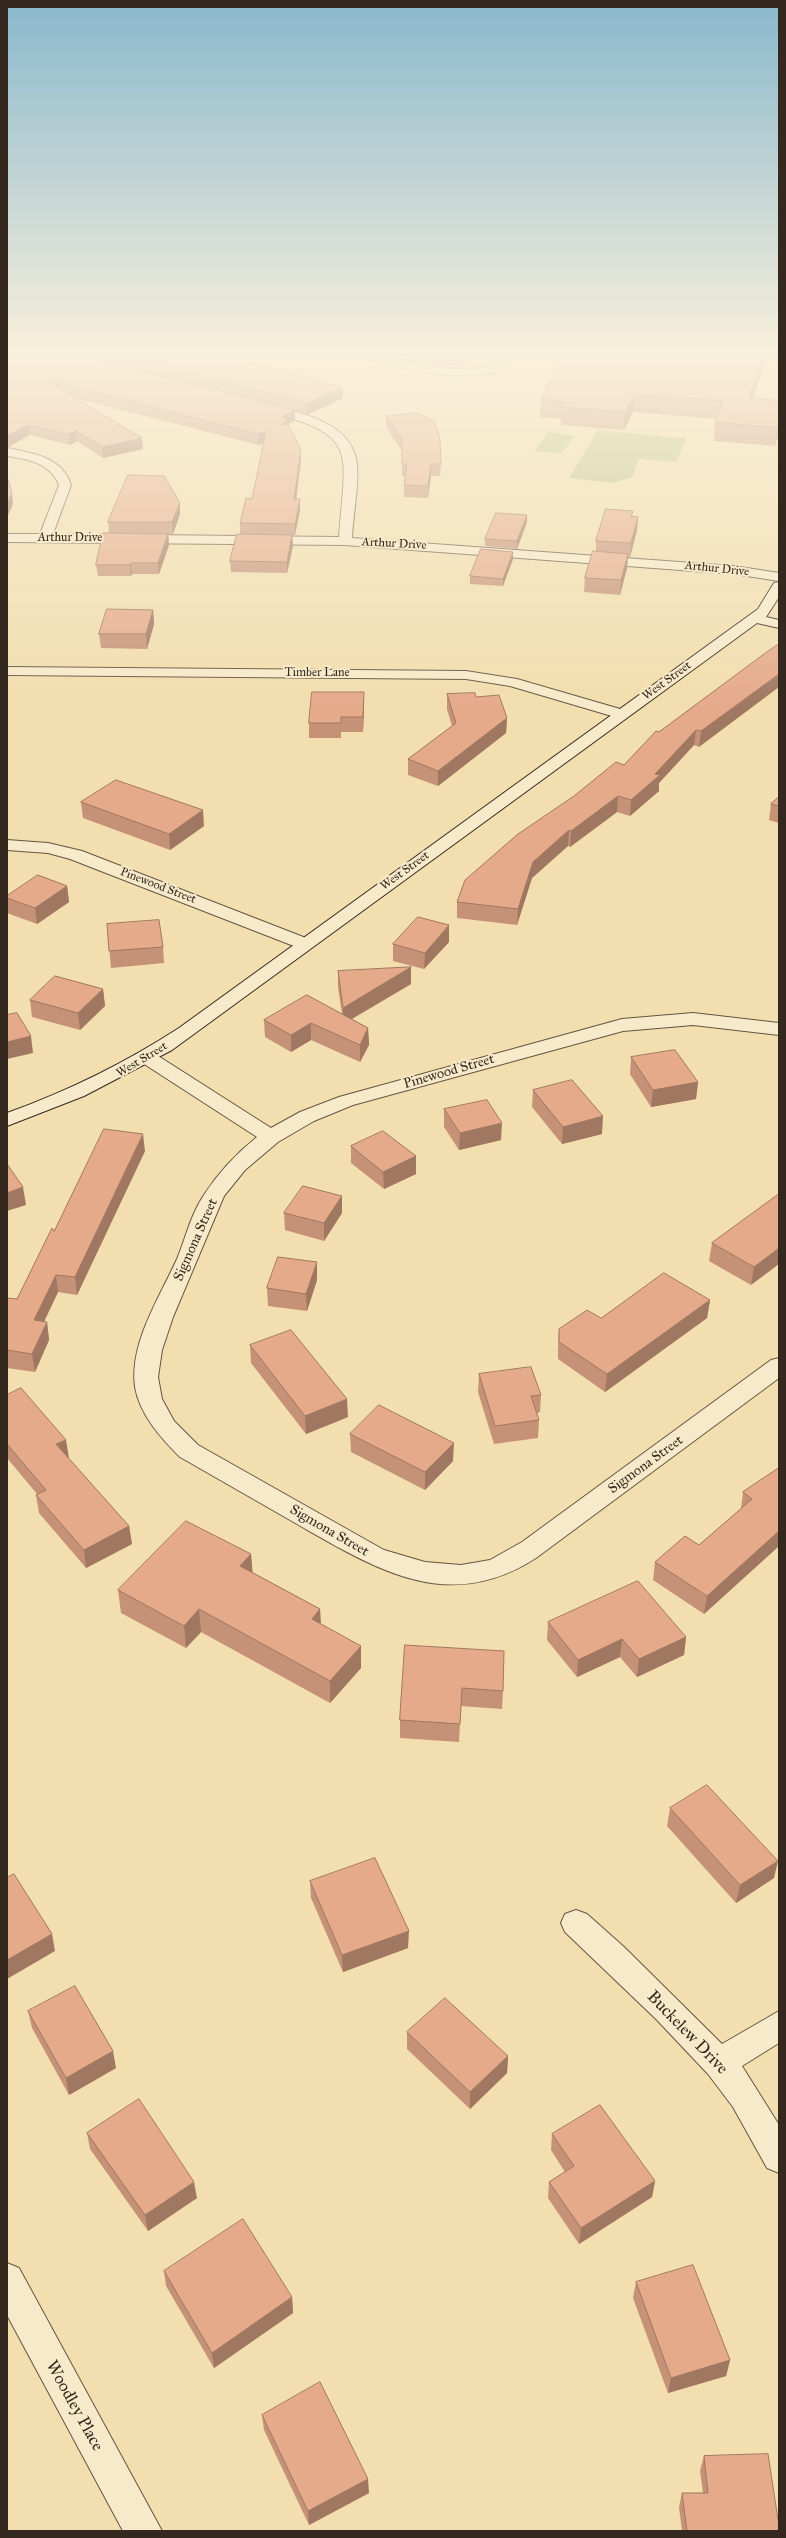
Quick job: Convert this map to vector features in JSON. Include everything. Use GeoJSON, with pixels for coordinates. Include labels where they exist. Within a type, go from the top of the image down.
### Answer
{"type":"FeatureCollection","features":[{"type":"Feature","properties":{"kind":"street"},"geometry":{"type":"LineString","coordinates":[[45,538],[65,485],[63,477],[59,471]]}},
{"type":"Feature","properties":{"kind":"street"},"geometry":{"type":"LineString","coordinates":[[345,541],[350,471]]}},
{"type":"Feature","properties":{"kind":"street","name":"Arthur Drive"},"geometry":{"type":"LineString","coordinates":[[7,538],[345,541],[545,554],[734,570],[779,577]]}},
{"type":"Feature","properties":{"kind":"street","name":"West Street"},"geometry":{"type":"LineString","coordinates":[[7,1120],[64,1099],[105,1081],[148,1058],[186,1032],[763,612],[779,586]]}},
{"type":"Feature","properties":{"kind":"street"},"geometry":{"type":"LineString","coordinates":[[754,618],[779,624]]}},
{"type":"Feature","properties":{"kind":"street","name":"Timber Lane"},"geometry":{"type":"LineString","coordinates":[[7,671],[466,675],[512,682],[622,714]]}},
{"type":"Feature","properties":{"kind":"street","name":"Pinewood Street"},"geometry":{"type":"LineString","coordinates":[[7,845],[48,848],[76,854],[305,944]]}},
{"type":"Feature","properties":{"kind":"street","name":"Pinewood Street"},"geometry":{"type":"LineString","coordinates":[[271,1137],[320,1111],[346,1101],[622,1025],[693,1019],[779,1029]]}},
{"type":"Feature","properties":{"kind":"street"},"geometry":{"type":"LineString","coordinates":[[148,1058],[271,1137]]}},
{"type":"Feature","properties":{"kind":"street","name":"Sigmona Street"},"geometry":{"type":"LineString","coordinates":[[271,1137],[250,1154],[228,1176],[210,1202],[151,1348],[146,1376],[150,1400],[164,1424],[189,1451],[375,1557],[396,1566],[424,1573],[461,1574],[487,1571],[511,1562],[543,1541],[779,1366]]}},
{"type":"Feature","properties":{"kind":"street","name":"Buckelew Drive"},"geometry":{"type":"LineString","coordinates":[[576,1923],[621,1964],[719,2063],[747,2100],[779,2157]]}},
{"type":"Feature","properties":{"kind":"street"},"geometry":{"type":"LineString","coordinates":[[719,2063],[779,2026]]}},
{"type":"Feature","properties":{"kind":"street","name":"Woodley Place"},"geometry":{"type":"LineString","coordinates":[[7,2280],[143,2531]]}},
{"type":"Feature","properties":{"kind":"green space"},"geometry":{"type":"Polygon","coordinates":[[[573,471],[634,471],[632,477],[613,483],[569,478],[573,471]]]}},
{"type":"Feature","properties":{"kind":"building"},"geometry":{"type":"Polygon","coordinates":[[[258,471],[298,471],[294,499],[300,499],[295,524],[240,523],[246,498],[252,499],[258,471]]]}},
{"type":"Feature","properties":{"kind":"building"},"geometry":{"type":"Polygon","coordinates":[[[406,471],[430,471],[428,486],[404,485],[406,471]]]}},
{"type":"Feature","properties":{"kind":"building"},"geometry":{"type":"Polygon","coordinates":[[[128,475],[164,476],[180,503],[172,522],[108,522],[128,475]]]}},
{"type":"Feature","properties":{"kind":"building"},"geometry":{"type":"Polygon","coordinates":[[[7,476],[12,493],[7,504],[7,476]]]}},
{"type":"Feature","properties":{"kind":"building"},"geometry":{"type":"Polygon","coordinates":[[[606,509],[633,511],[631,516],[638,517],[631,543],[596,541],[606,509]]]}},
{"type":"Feature","properties":{"kind":"building"},"geometry":{"type":"Polygon","coordinates":[[[496,513],[527,515],[517,541],[485,539],[496,513]]]}},
{"type":"Feature","properties":{"kind":"building"},"geometry":{"type":"Polygon","coordinates":[[[103,533],[168,534],[158,563],[96,565],[103,533]]]}},
{"type":"Feature","properties":{"kind":"building"},"geometry":{"type":"Polygon","coordinates":[[[237,534],[292,535],[287,562],[230,561],[237,534]]]}},
{"type":"Feature","properties":{"kind":"building"},"geometry":{"type":"Polygon","coordinates":[[[481,549],[513,552],[503,579],[470,576],[481,549]]]}},
{"type":"Feature","properties":{"kind":"building"},"geometry":{"type":"Polygon","coordinates":[[[593,551],[628,554],[621,580],[585,578],[593,551]]]}},
{"type":"Feature","properties":{"kind":"building"},"geometry":{"type":"Polygon","coordinates":[[[107,609],[153,610],[146,634],[99,634],[107,609]]]}},
{"type":"Feature","properties":{"kind":"building"},"geometry":{"type":"Polygon","coordinates":[[[779,644],[779,674],[701,731],[696,730],[655,774],[660,775],[631,800],[618,796],[571,831],[569,830],[533,862],[518,909],[457,902],[465,880],[518,834],[574,796],[616,762],[624,765],[656,731],[659,732],[779,644]]]}},
{"type":"Feature","properties":{"kind":"building"},"geometry":{"type":"Polygon","coordinates":[[[312,692],[364,692],[363,717],[341,717],[341,723],[309,723],[312,692]]]}},
{"type":"Feature","properties":{"kind":"building"},"geometry":{"type":"Polygon","coordinates":[[[475,693],[476,697],[499,695],[507,718],[438,771],[408,759],[456,723],[447,694],[475,693]]]}},
{"type":"Feature","properties":{"kind":"building"},"geometry":{"type":"Polygon","coordinates":[[[116,780],[203,810],[169,834],[81,802],[116,780]]]}},
{"type":"Feature","properties":{"kind":"building"},"geometry":{"type":"Polygon","coordinates":[[[779,797],[779,806],[771,804],[779,797]]]}},
{"type":"Feature","properties":{"kind":"building"},"geometry":{"type":"Polygon","coordinates":[[[38,875],[67,886],[35,908],[7,898],[7,896],[38,875]]]}},
{"type":"Feature","properties":{"kind":"building"},"geometry":{"type":"Polygon","coordinates":[[[418,917],[449,925],[425,953],[393,944],[418,917]]]}},
{"type":"Feature","properties":{"kind":"building"},"geometry":{"type":"Polygon","coordinates":[[[159,920],[163,947],[109,951],[107,924],[159,920]]]}},
{"type":"Feature","properties":{"kind":"building"},"geometry":{"type":"Polygon","coordinates":[[[411,967],[343,1008],[338,971],[411,967]]]}},
{"type":"Feature","properties":{"kind":"building"},"geometry":{"type":"Polygon","coordinates":[[[55,976],[103,989],[78,1013],[30,1000],[55,976]]]}},
{"type":"Feature","properties":{"kind":"building"},"geometry":{"type":"Polygon","coordinates":[[[307,995],[368,1028],[360,1045],[311,1023],[291,1035],[264,1020],[307,995]]]}},
{"type":"Feature","properties":{"kind":"building"},"geometry":{"type":"Polygon","coordinates":[[[17,1013],[31,1036],[7,1042],[7,1015],[17,1013]]]}},
{"type":"Feature","properties":{"kind":"building"},"geometry":{"type":"Polygon","coordinates":[[[675,1050],[698,1082],[653,1090],[631,1057],[675,1050]]]}},
{"type":"Feature","properties":{"kind":"building"},"geometry":{"type":"Polygon","coordinates":[[[572,1080],[603,1116],[563,1127],[533,1090],[572,1080]]]}},
{"type":"Feature","properties":{"kind":"building"},"geometry":{"type":"Polygon","coordinates":[[[487,1100],[502,1123],[460,1133],[444,1109],[487,1100]]]}},
{"type":"Feature","properties":{"kind":"building"},"geometry":{"type":"Polygon","coordinates":[[[104,1129],[143,1134],[75,1277],[56,1275],[34,1320],[47,1322],[32,1354],[7,1350],[7,1298],[17,1299],[52,1228],[54,1231],[104,1129]]]}},
{"type":"Feature","properties":{"kind":"building"},"geometry":{"type":"Polygon","coordinates":[[[383,1131],[416,1156],[383,1172],[351,1146],[383,1131]]]}},
{"type":"Feature","properties":{"kind":"building"},"geometry":{"type":"Polygon","coordinates":[[[7,1164],[23,1187],[7,1193],[7,1164]]]}},
{"type":"Feature","properties":{"kind":"building"},"geometry":{"type":"Polygon","coordinates":[[[303,1186],[342,1196],[324,1223],[284,1213],[303,1186]]]}},
{"type":"Feature","properties":{"kind":"building"},"geometry":{"type":"Polygon","coordinates":[[[779,1194],[779,1248],[754,1267],[712,1243],[779,1194]]]}},
{"type":"Feature","properties":{"kind":"building"},"geometry":{"type":"Polygon","coordinates":[[[278,1257],[317,1262],[306,1294],[267,1288],[278,1257]]]}},
{"type":"Feature","properties":{"kind":"building"},"geometry":{"type":"Polygon","coordinates":[[[664,1273],[710,1300],[607,1374],[559,1342],[559,1329],[587,1310],[601,1318],[664,1273]]]}},
{"type":"Feature","properties":{"kind":"building"},"geometry":{"type":"Polygon","coordinates":[[[291,1330],[347,1399],[305,1416],[250,1345],[291,1330]]]}},
{"type":"Feature","properties":{"kind":"building"},"geometry":{"type":"Polygon","coordinates":[[[531,1367],[541,1395],[531,1396],[539,1420],[495,1426],[479,1374],[531,1367]]]}},
{"type":"Feature","properties":{"kind":"building"},"geometry":{"type":"Polygon","coordinates":[[[21,1388],[66,1440],[56,1444],[129,1526],[84,1550],[36,1495],[46,1490],[7,1444],[7,1395],[21,1388]]]}},
{"type":"Feature","properties":{"kind":"building"},"geometry":{"type":"Polygon","coordinates":[[[379,1405],[454,1443],[425,1472],[350,1434],[379,1405]]]}},
{"type":"Feature","properties":{"kind":"building"},"geometry":{"type":"Polygon","coordinates":[[[779,1468],[779,1531],[707,1596],[655,1562],[685,1536],[699,1545],[752,1499],[743,1492],[779,1468]]]}},
{"type":"Feature","properties":{"kind":"building"},"geometry":{"type":"Polygon","coordinates":[[[186,1521],[251,1554],[240,1566],[320,1609],[312,1619],[361,1646],[330,1681],[199,1609],[184,1626],[118,1590],[186,1521]]]}},
{"type":"Feature","properties":{"kind":"building"},"geometry":{"type":"Polygon","coordinates":[[[638,1581],[686,1637],[639,1659],[622,1639],[578,1660],[548,1622],[638,1581]]]}},
{"type":"Feature","properties":{"kind":"building"},"geometry":{"type":"Polygon","coordinates":[[[405,1645],[504,1651],[503,1691],[462,1688],[460,1724],[400,1720],[405,1645]]]}},
{"type":"Feature","properties":{"kind":"building"},"geometry":{"type":"Polygon","coordinates":[[[707,1785],[778,1861],[740,1885],[670,1808],[707,1785]]]}},
{"type":"Feature","properties":{"kind":"building"},"geometry":{"type":"Polygon","coordinates":[[[375,1858],[409,1931],[342,1955],[310,1881],[375,1858]]]}},
{"type":"Feature","properties":{"kind":"building"},"geometry":{"type":"Polygon","coordinates":[[[14,1874],[52,1934],[7,1960],[7,1878],[14,1874]]]}},
{"type":"Feature","properties":{"kind":"building"},"geometry":{"type":"Polygon","coordinates":[[[75,1986],[113,2051],[66,2078],[28,2011],[75,1986]]]}},
{"type":"Feature","properties":{"kind":"building"},"geometry":{"type":"Polygon","coordinates":[[[445,1998],[508,2056],[470,2092],[407,2032],[445,1998]]]}},
{"type":"Feature","properties":{"kind":"building"},"geometry":{"type":"Polygon","coordinates":[[[139,2099],[194,2182],[145,2215],[87,2133],[139,2099]]]}},
{"type":"Feature","properties":{"kind":"building"},"geometry":{"type":"Polygon","coordinates":[[[600,2105],[655,2181],[581,2228],[549,2182],[574,2166],[552,2134],[600,2105]]]}},
{"type":"Feature","properties":{"kind":"building"},"geometry":{"type":"Polygon","coordinates":[[[243,2219],[292,2297],[212,2353],[164,2271],[243,2219]]]}},
{"type":"Feature","properties":{"kind":"building"},"geometry":{"type":"Polygon","coordinates":[[[693,2265],[730,2360],[671,2378],[636,2282],[693,2265]]]}},
{"type":"Feature","properties":{"kind":"building"},"geometry":{"type":"Polygon","coordinates":[[[320,2382],[368,2479],[308,2511],[262,2415],[320,2382]]]}},
{"type":"Feature","properties":{"kind":"building"},"geometry":{"type":"Polygon","coordinates":[[[768,2454],[779,2531],[687,2531],[682,2493],[708,2493],[704,2456],[768,2454]]]}}]}
